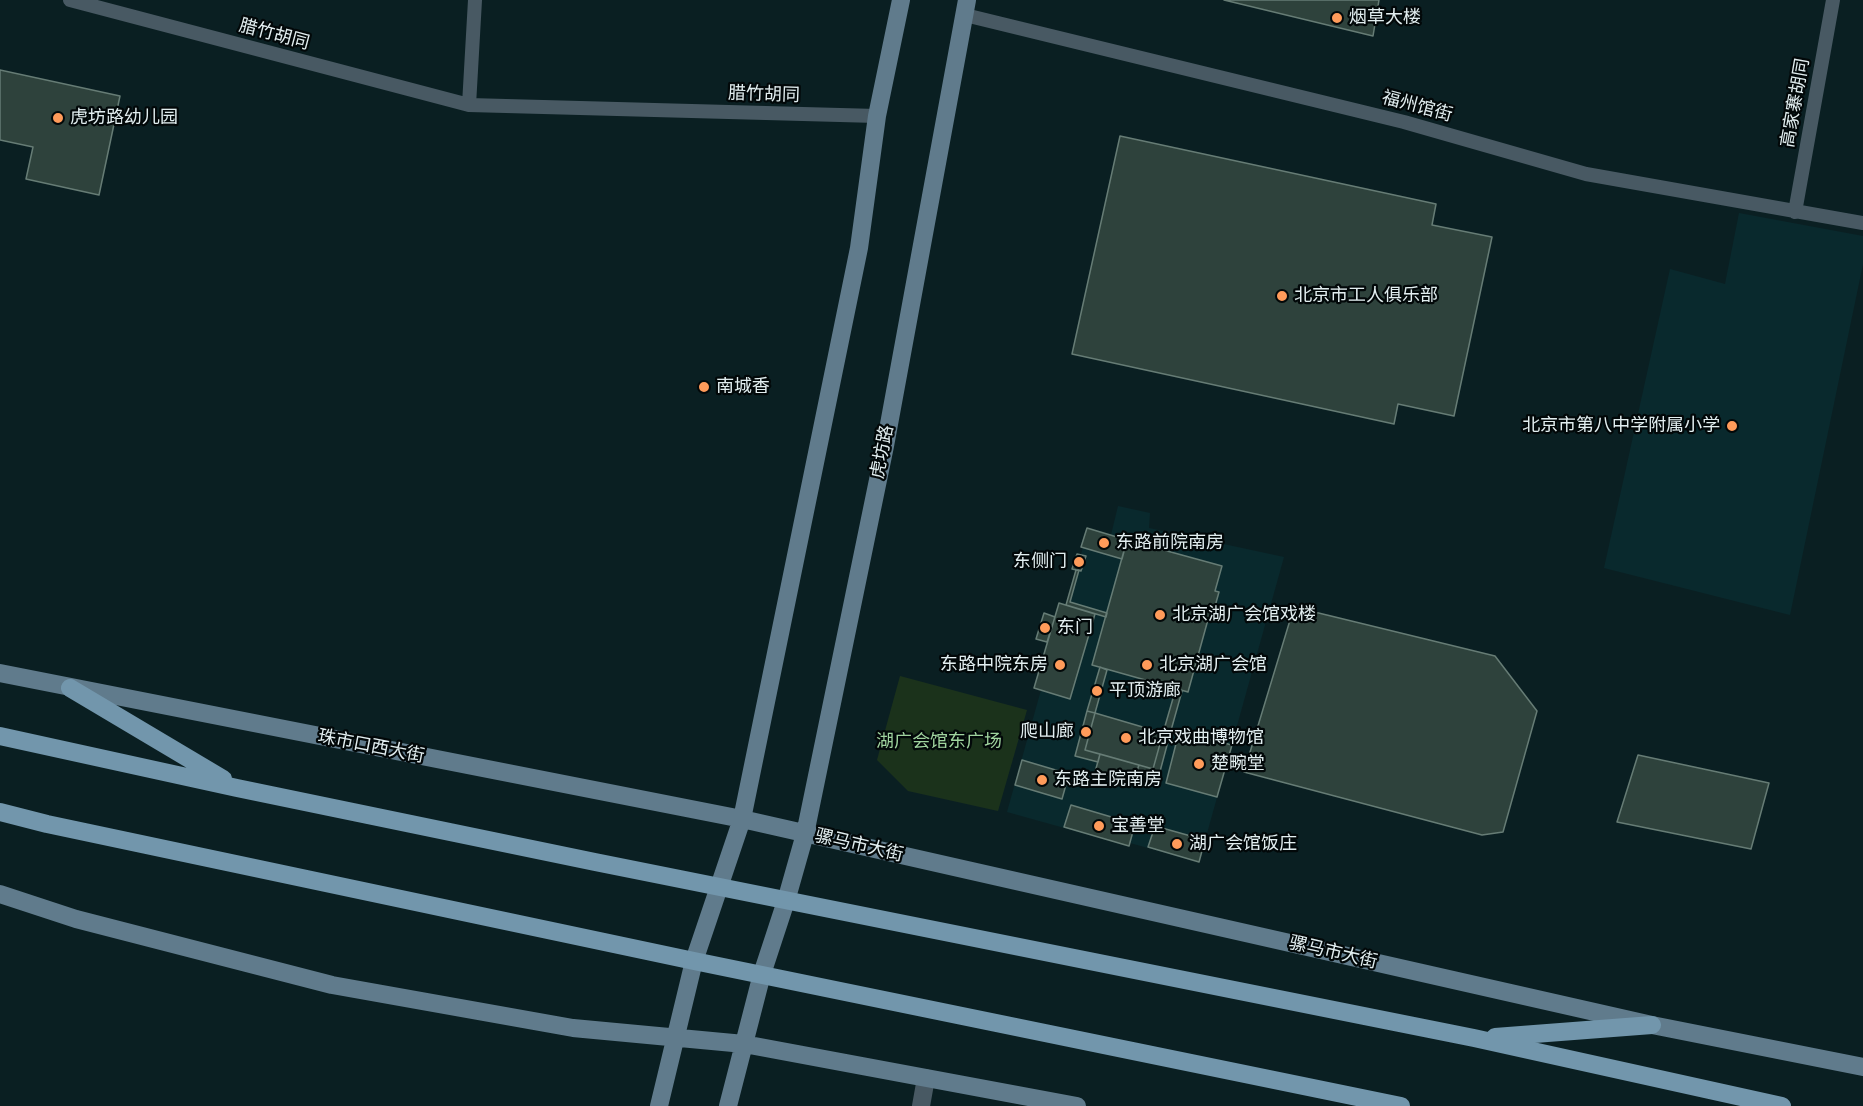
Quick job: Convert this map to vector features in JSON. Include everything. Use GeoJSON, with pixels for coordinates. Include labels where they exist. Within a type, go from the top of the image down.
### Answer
{"type":"FeatureCollection","features":[{"type":"Feature","properties":{"kind":"main road"},"geometry":{"type":"LineString","coordinates":[[70,688],[237,788]]}},
{"type":"Feature","properties":{"kind":"main road"},"geometry":{"type":"LineString","coordinates":[[0,736],[237,788],[720,888],[1474,1038],[1782,1106]]}},
{"type":"Feature","properties":{"kind":"main road"},"geometry":{"type":"LineString","coordinates":[[0,812],[59,827],[694,961],[1401,1106]]}},
{"type":"Feature","properties":{"kind":"main road"},"geometry":{"type":"LineString","coordinates":[[1474,1038],[1652,1025]]}},
{"type":"Feature","properties":{"kind":"street"},"geometry":{"type":"LineString","coordinates":[[660,1106],[694,961],[742,819],[859,248],[878,117],[901,0]]}},
{"type":"Feature","properties":{"kind":"street","name":"虎坊路"},"geometry":{"type":"LineString","coordinates":[[728,1106],[762,974],[805,834],[882,457],[966,7]]}},
{"type":"Feature","properties":{"kind":"street","name":"珠市口西大街"},"geometry":{"type":"LineString","coordinates":[[0,673],[742,819],[805,834]]}},
{"type":"Feature","properties":{"kind":"street","name":"骡马市大街"},"geometry":{"type":"LineString","coordinates":[[805,834],[1652,1025],[1863,1067]]}},
{"type":"Feature","properties":{"kind":"street"},"geometry":{"type":"LineString","coordinates":[[0,894],[76,919],[332,985],[573,1028],[744,1044],[1077,1106]]}},
{"type":"Feature","properties":{"kind":"street"},"geometry":{"type":"LineString","coordinates":[[921,1106],[926,1078]]}},
{"type":"Feature","properties":{"kind":"lane","name":"腊竹胡同"},"geometry":{"type":"LineString","coordinates":[[70,0],[469,105],[878,117]]}},
{"type":"Feature","properties":{"kind":"lane"},"geometry":{"type":"LineString","coordinates":[[469,105],[475,0]]}},
{"type":"Feature","properties":{"kind":"lane","name":"高家寨胡同"},"geometry":{"type":"LineString","coordinates":[[1795,212],[1833,0]]}},
{"type":"Feature","properties":{"kind":"lane","name":"福州馆街"},"geometry":{"type":"LineString","coordinates":[[966,7],[1404,122],[1586,174],[1863,224]]}},
{"type":"Feature","properties":{"kind":"shaded area","name":"北京市第八中学附属小学"},"geometry":{"type":"Polygon","coordinates":[[[1739,213],[1863,236],[1863,264],[1790,615],[1604,568],[1670,269],[1725,284],[1739,213]]]}},
{"type":"Feature","properties":{"kind":"shaded area","name":"北京湖广会馆"},"geometry":{"type":"Polygon","coordinates":[[[1118,506],[1150,513],[1149,528],[1284,557],[1199,862],[1130,843],[1129,846],[1007,812],[1041,690],[1034,688],[1047,643],[1036,639],[1044,613],[1055,616],[1059,603],[1066,604],[1076,570],[1072,569],[1077,554],[1081,554],[1083,548],[1081,547],[1111,535],[1118,506]]]}},
{"type":"Feature","properties":{"kind":"green space","name":"湖广会馆东广场"},"geometry":{"type":"Polygon","coordinates":[[[900,676],[1027,710],[998,811],[908,791],[877,760],[900,676]]]}},
{"type":"Feature","properties":{"kind":"building","name":"烟草大楼"},"geometry":{"type":"Polygon","coordinates":[[[1224,0],[1379,0],[1373,36],[1224,0]]]}},
{"type":"Feature","properties":{"kind":"building","name":"虎坊路幼儿园"},"geometry":{"type":"Polygon","coordinates":[[[0,70],[120,96],[99,195],[26,179],[33,147],[0,140],[0,70]]]}},
{"type":"Feature","properties":{"kind":"building","name":"北京市工人俱乐部"},"geometry":{"type":"Polygon","coordinates":[[[1120,136],[1436,204],[1432,225],[1492,237],[1454,416],[1398,404],[1394,424],[1072,354],[1120,136]]]}},
{"type":"Feature","properties":{"kind":"building","name":"东路前院南房"},"geometry":{"type":"Polygon","coordinates":[[[1087,528],[1127,540],[1122,559],[1081,547],[1087,528]]]}},
{"type":"Feature","properties":{"kind":"building","name":"北京湖广会馆戏楼"},"geometry":{"type":"Polygon","coordinates":[[[1127,540],[1222,566],[1215,591],[1219,592],[1212,617],[1209,616],[1188,692],[1092,665],[1127,540]]]}},
{"type":"Feature","properties":{"kind":"building","name":"东侧门"},"geometry":{"type":"Polygon","coordinates":[[[1077,554],[1086,556],[1081,571],[1072,569],[1077,554]]]}},
{"type":"Feature","properties":{"kind":"building"},"geometry":{"type":"Polygon","coordinates":[[[1076,570],[1079,570],[1070,602],[1107,613],[1106,617],[1066,605],[1076,570]]]}},
{"type":"Feature","properties":{"kind":"building","name":"东路中院东房"},"geometry":{"type":"Polygon","coordinates":[[[1059,603],[1095,614],[1070,699],[1034,688],[1059,603]]]}},
{"type":"Feature","properties":{"kind":"building"},"geometry":{"type":"Polygon","coordinates":[[[1294,607],[1495,656],[1537,711],[1503,832],[1482,835],[1244,772],[1294,607]]]}},
{"type":"Feature","properties":{"kind":"building","name":"东门"},"geometry":{"type":"Polygon","coordinates":[[[1044,613],[1055,617],[1047,642],[1036,639],[1044,613]]]}},
{"type":"Feature","properties":{"kind":"building","name":"平顶游廊"},"geometry":{"type":"Polygon","coordinates":[[[1100,667],[1107,670],[1095,713],[1087,711],[1100,667]]]}},
{"type":"Feature","properties":{"kind":"building","name":"平顶游廊"},"geometry":{"type":"Polygon","coordinates":[[[1176,688],[1182,691],[1170,734],[1163,733],[1176,688]]]}},
{"type":"Feature","properties":{"kind":"building","name":"爬山廊"},"geometry":{"type":"Polygon","coordinates":[[[1087,711],[1095,713],[1085,750],[1100,754],[1098,762],[1075,756],[1087,711]]]}},
{"type":"Feature","properties":{"kind":"building"},"geometry":{"type":"Polygon","coordinates":[[[1095,713],[1163,733],[1153,769],[1085,750],[1095,713]]]}},
{"type":"Feature","properties":{"kind":"building","name":"楚畹堂"},"geometry":{"type":"Polygon","coordinates":[[[1179,732],[1232,745],[1217,797],[1166,783],[1179,732]]]}},
{"type":"Feature","properties":{"kind":"building"},"geometry":{"type":"Polygon","coordinates":[[[1163,733],[1170,734],[1158,779],[1136,773],[1139,765],[1153,769],[1163,733]]]}},
{"type":"Feature","properties":{"kind":"building"},"geometry":{"type":"Polygon","coordinates":[[[1100,754],[1139,765],[1133,783],[1095,772],[1100,754]]]}},
{"type":"Feature","properties":{"kind":"building"},"geometry":{"type":"Polygon","coordinates":[[[1638,755],[1769,783],[1751,849],[1617,822],[1638,755]]]}},
{"type":"Feature","properties":{"kind":"building","name":"东路主院南房"},"geometry":{"type":"Polygon","coordinates":[[[1022,760],[1069,774],[1062,799],[1015,785],[1022,760]]]}},
{"type":"Feature","properties":{"kind":"building","name":"宝善堂"},"geometry":{"type":"Polygon","coordinates":[[[1071,805],[1135,824],[1129,846],[1064,827],[1071,805]]]}},
{"type":"Feature","properties":{"kind":"building","name":"湖广会馆饭庄"},"geometry":{"type":"Polygon","coordinates":[[[1155,826],[1205,840],[1199,862],[1148,847],[1155,826]]]}},
{"type":"Feature","properties":{"kind":"place","name":"烟草大楼"},"geometry":{"type":"Point","coordinates":[1337,18]}},
{"type":"Feature","properties":{"kind":"place","name":"虎坊路幼儿园"},"geometry":{"type":"Point","coordinates":[58,118]}},
{"type":"Feature","properties":{"kind":"place","name":"北京市工人俱乐部"},"geometry":{"type":"Point","coordinates":[1282,296]}},
{"type":"Feature","properties":{"kind":"place","name":"南城香"},"geometry":{"type":"Point","coordinates":[704,387]}},
{"type":"Feature","properties":{"kind":"place","name":"北京市第八中学附属小学"},"geometry":{"type":"Point","coordinates":[1732,426]}},
{"type":"Feature","properties":{"kind":"place","name":"东路前院南房"},"geometry":{"type":"Point","coordinates":[1104,543]}},
{"type":"Feature","properties":{"kind":"place","name":"东侧门"},"geometry":{"type":"Point","coordinates":[1079,562]}},
{"type":"Feature","properties":{"kind":"place","name":"北京湖广会馆戏楼"},"geometry":{"type":"Point","coordinates":[1160,615]}},
{"type":"Feature","properties":{"kind":"place","name":"东门"},"geometry":{"type":"Point","coordinates":[1045,628]}},
{"type":"Feature","properties":{"kind":"place","name":"东路中院东房"},"geometry":{"type":"Point","coordinates":[1060,665]}},
{"type":"Feature","properties":{"kind":"place","name":"北京湖广会馆"},"geometry":{"type":"Point","coordinates":[1147,665]}},
{"type":"Feature","properties":{"kind":"place","name":"平顶游廊"},"geometry":{"type":"Point","coordinates":[1097,691]}},
{"type":"Feature","properties":{"kind":"place","name":"爬山廊"},"geometry":{"type":"Point","coordinates":[1086,732]}},
{"type":"Feature","properties":{"kind":"place","name":"北京戏曲博物馆"},"geometry":{"type":"Point","coordinates":[1126,738]}},
{"type":"Feature","properties":{"kind":"place","name":"楚畹堂"},"geometry":{"type":"Point","coordinates":[1199,764]}},
{"type":"Feature","properties":{"kind":"place","name":"东路主院南房"},"geometry":{"type":"Point","coordinates":[1042,780]}},
{"type":"Feature","properties":{"kind":"place","name":"宝善堂"},"geometry":{"type":"Point","coordinates":[1099,826]}},
{"type":"Feature","properties":{"kind":"place","name":"湖广会馆饭庄"},"geometry":{"type":"Point","coordinates":[1177,844]}}]}
